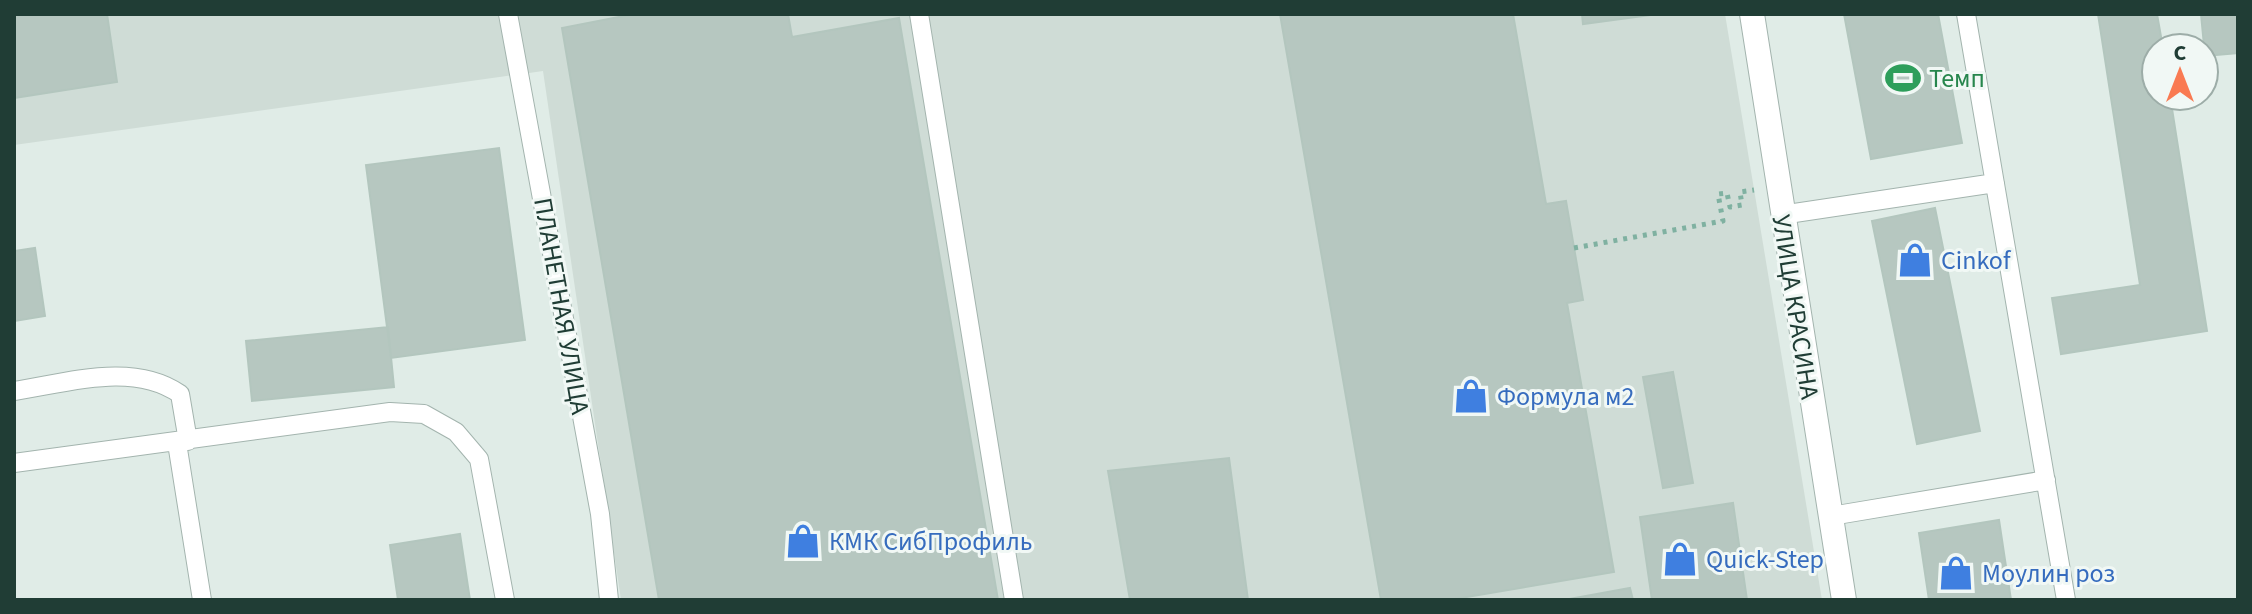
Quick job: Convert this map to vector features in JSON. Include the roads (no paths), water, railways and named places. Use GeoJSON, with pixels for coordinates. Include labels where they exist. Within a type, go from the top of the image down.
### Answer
{"type":"FeatureCollection","features":[{"type":"Feature","properties":{"kind":"street","name":"УЛИЦА КРАСИНА"},"geometry":{"type":"LineString","coordinates":[[1752,14],[1781,215],[1844,600]]}},
{"type":"Feature","properties":{"kind":"lane","name":"ПЛАНЕТНАЯ УЛИЦА"},"geometry":{"type":"LineString","coordinates":[[508,14],[600,514],[609,600]]}},
{"type":"Feature","properties":{"kind":"lane"},"geometry":{"type":"LineString","coordinates":[[919,14],[1014,600]]}},
{"type":"Feature","properties":{"kind":"lane"},"geometry":{"type":"LineString","coordinates":[[1966,14],[2066,600]]}},
{"type":"Feature","properties":{"kind":"lane"},"geometry":{"type":"LineString","coordinates":[[1781,215],[1995,183]]}},
{"type":"Feature","properties":{"kind":"lane"},"geometry":{"type":"LineString","coordinates":[[14,391],[118,376],[146,378],[180,394],[202,600]]}},
{"type":"Feature","properties":{"kind":"lane"},"geometry":{"type":"LineString","coordinates":[[14,463],[390,412],[424,414],[456,432],[479,459],[505,600]]}},
{"type":"Feature","properties":{"kind":"lane"},"geometry":{"type":"LineString","coordinates":[[1831,516],[2046,480]]}},
{"type":"Feature","properties":{"kind":"place","name":"Темп"},"geometry":{"type":"Point","coordinates":[1903,78]}},
{"type":"Feature","properties":{"kind":"place","name":"Cinkof"},"geometry":{"type":"Point","coordinates":[1915,260]}},
{"type":"Feature","properties":{"kind":"place","name":"Формула м2"},"geometry":{"type":"Point","coordinates":[1471,396]}},
{"type":"Feature","properties":{"kind":"place","name":"КМК СибПрофиль"},"geometry":{"type":"Point","coordinates":[803,541]}},
{"type":"Feature","properties":{"kind":"place","name":"Quick-Step"},"geometry":{"type":"Point","coordinates":[1680,559]}},
{"type":"Feature","properties":{"kind":"place","name":"Моулин роз"},"geometry":{"type":"Point","coordinates":[1956,573]}}]}
